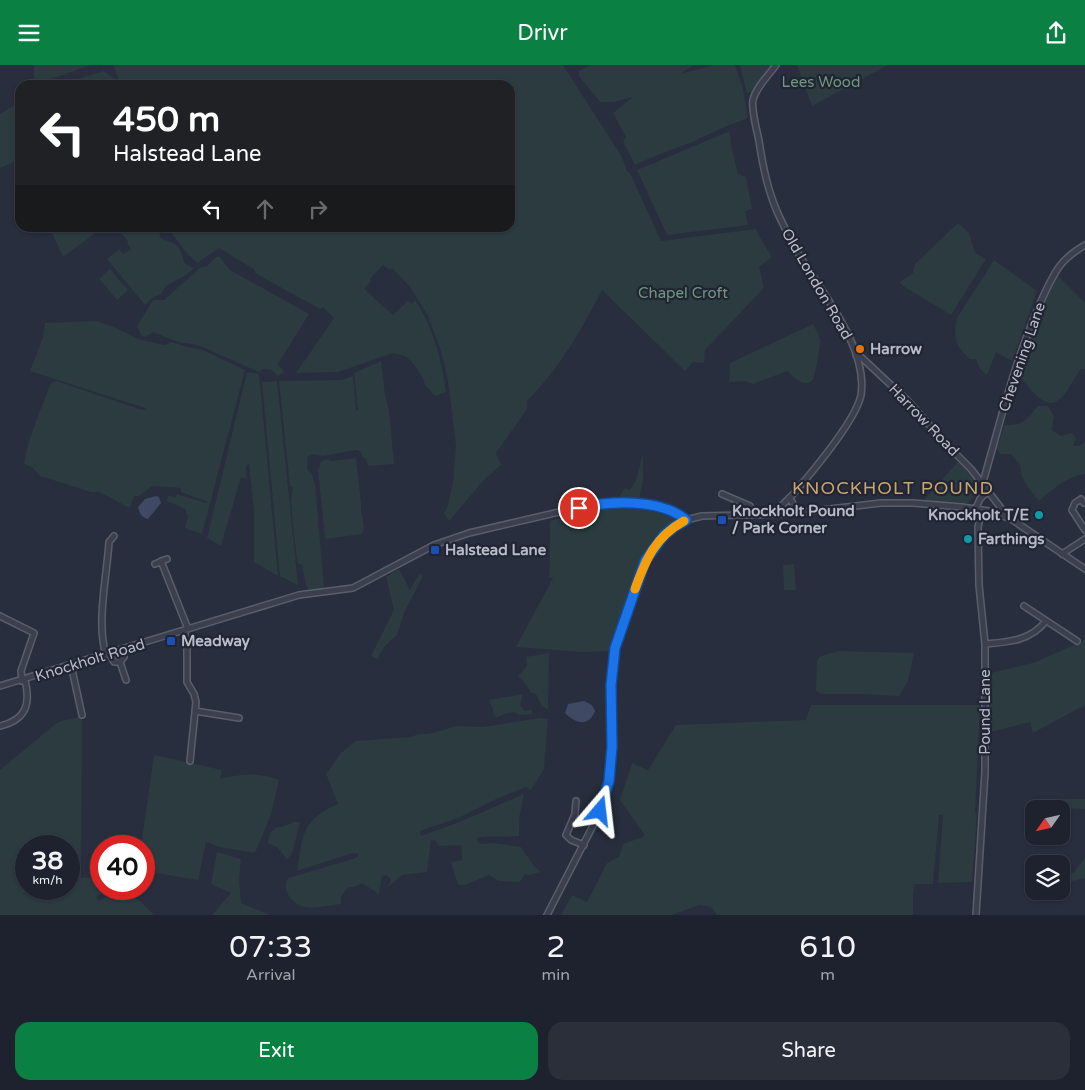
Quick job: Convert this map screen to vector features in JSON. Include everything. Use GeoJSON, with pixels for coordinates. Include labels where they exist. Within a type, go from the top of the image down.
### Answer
{"type":"FeatureCollection","features":[{"type":"Feature","properties":{"kind":"street","name":"Old London Road"},"geometry":{"type":"LineString","coordinates":[[775,514],[825,454],[854,414],[860,396],[860,371],[856,355],[830,302],[801,258],[776,209],[766,181],[753,100],[759,87],[776,65]]}},
{"type":"Feature","properties":{"kind":"street","name":"Chevening Lane"},"geometry":{"type":"LineString","coordinates":[[982,482],[1015,371],[1045,291],[1059,267],[1072,253],[1085,245]]}},
{"type":"Feature","properties":{"kind":"street","name":"Harrow Road"},"geometry":{"type":"LineString","coordinates":[[856,355],[912,406],[982,482],[1005,516]]}},
{"type":"Feature","properties":{"kind":"street"},"geometry":{"type":"LineString","coordinates":[[860,371],[869,365]]}},
{"type":"Feature","properties":{"kind":"street"},"geometry":{"type":"LineString","coordinates":[[979,509],[980,499],[988,491]]}},
{"type":"Feature","properties":{"kind":"street"},"geometry":{"type":"LineString","coordinates":[[722,494],[750,506],[752,515]]}},
{"type":"Feature","properties":{"kind":"street"},"geometry":{"type":"LineString","coordinates":[[790,498],[798,513]]}},
{"type":"Feature","properties":{"kind":"street"},"geometry":{"type":"LineString","coordinates":[[1084,503],[1081,499],[1074,503],[1072,510],[1085,530]]}},
{"type":"Feature","properties":{"kind":"street"},"geometry":{"type":"LineString","coordinates":[[547,915],[600,811],[609,781],[612,747],[611,685],[615,648],[645,561],[664,535],[674,527],[686,520],[702,516],[798,513],[897,502],[979,509],[1005,516],[1085,569]]}},
{"type":"Feature","properties":{"kind":"street","name":"Knockholt Road"},"geometry":{"type":"LineString","coordinates":[[0,687],[299,595],[353,588],[434,545],[469,533],[598,503],[658,507],[679,513],[686,520]]}},
{"type":"Feature","properties":{"kind":"street","name":"Pound Lane"},"geometry":{"type":"LineString","coordinates":[[976,915],[985,772],[985,644],[979,585],[979,509]]}},
{"type":"Feature","properties":{"kind":"street"},"geometry":{"type":"LineString","coordinates":[[114,536],[109,542],[102,637],[108,654],[114,661],[120,662]]}},
{"type":"Feature","properties":{"kind":"street"},"geometry":{"type":"LineString","coordinates":[[1062,554],[1085,539]]}},
{"type":"Feature","properties":{"kind":"street"},"geometry":{"type":"LineString","coordinates":[[155,564],[164,560],[186,630],[186,677],[188,685],[196,698],[190,761]]}},
{"type":"Feature","properties":{"kind":"street"},"geometry":{"type":"LineString","coordinates":[[1027,607],[1077,641]]}},
{"type":"Feature","properties":{"kind":"street"},"geometry":{"type":"LineString","coordinates":[[0,616],[34,633],[21,671],[28,693],[27,705],[15,721],[0,726]]}},
{"type":"Feature","properties":{"kind":"street"},"geometry":{"type":"LineString","coordinates":[[985,644],[1012,642],[1022,639],[1040,629],[1046,621]]}},
{"type":"Feature","properties":{"kind":"street"},"geometry":{"type":"LineString","coordinates":[[1068,643],[1072,638]]}},
{"type":"Feature","properties":{"kind":"street"},"geometry":{"type":"LineString","coordinates":[[120,662],[124,657],[122,650]]}},
{"type":"Feature","properties":{"kind":"street"},"geometry":{"type":"LineString","coordinates":[[120,662],[126,680]]}},
{"type":"Feature","properties":{"kind":"street"},"geometry":{"type":"LineString","coordinates":[[71,665],[82,715]]}},
{"type":"Feature","properties":{"kind":"street"},"geometry":{"type":"LineString","coordinates":[[195,711],[239,718]]}},
{"type":"Feature","properties":{"kind":"street"},"geometry":{"type":"LineString","coordinates":[[576,801],[575,814],[566,835],[571,841],[584,845]]}},
{"type":"Feature","properties":{"kind":"green space"},"geometry":{"type":"Polygon","coordinates":[[[34,65],[91,65],[48,80],[34,80],[34,65]]]}},
{"type":"Feature","properties":{"kind":"green space","name":"Chapel Croft"},"geometry":{"type":"Polygon","coordinates":[[[113,65],[563,65],[622,157],[661,241],[756,229],[772,257],[759,267],[764,288],[705,350],[704,363],[693,362],[685,371],[602,290],[569,349],[527,401],[527,409],[496,453],[501,465],[484,480],[449,521],[444,513],[448,506],[453,481],[456,446],[448,381],[441,351],[428,316],[410,287],[392,268],[390,270],[383,265],[370,279],[371,281],[364,289],[393,315],[408,301],[412,304],[415,300],[427,321],[436,344],[446,392],[435,396],[425,385],[423,378],[413,363],[405,356],[393,353],[338,372],[296,373],[334,318],[323,307],[320,309],[255,273],[255,270],[219,248],[197,263],[171,232],[515,232],[515,80],[119,80],[113,65]]]}},
{"type":"Feature","properties":{"kind":"green space"},"geometry":{"type":"Polygon","coordinates":[[[591,65],[694,65],[680,74],[714,65],[735,65],[743,89],[748,118],[635,165],[623,141],[626,137],[613,113],[633,97],[614,102],[600,102],[579,76],[579,71],[591,65]]]}},
{"type":"Feature","properties":{"kind":"green space"},"geometry":{"type":"Polygon","coordinates":[[[740,65],[771,65],[753,92],[747,93],[740,65]]]}},
{"type":"Feature","properties":{"kind":"green space","name":"Lees Wood"},"geometry":{"type":"Polygon","coordinates":[[[797,65],[888,65],[812,106],[797,65]]]}},
{"type":"Feature","properties":{"kind":"green space"},"geometry":{"type":"Polygon","coordinates":[[[104,71],[116,80],[75,80],[104,71]]]}},
{"type":"Feature","properties":{"kind":"green space"},"geometry":{"type":"Polygon","coordinates":[[[15,105],[15,161],[0,168],[0,114],[15,105]]]}},
{"type":"Feature","properties":{"kind":"green space"},"geometry":{"type":"Polygon","coordinates":[[[730,131],[731,145],[738,174],[746,177],[752,209],[745,211],[748,225],[667,235],[637,170],[730,131]]]}},
{"type":"Feature","properties":{"kind":"green space"},"geometry":{"type":"Polygon","coordinates":[[[958,223],[969,233],[975,253],[986,259],[951,315],[903,286],[900,282],[913,273],[915,264],[958,223]]]}},
{"type":"Feature","properties":{"kind":"green space"},"geometry":{"type":"Polygon","coordinates":[[[52,232],[97,232],[63,257],[52,232]]]}},
{"type":"Feature","properties":{"kind":"green space"},"geometry":{"type":"Polygon","coordinates":[[[120,232],[159,232],[160,238],[178,246],[185,264],[194,268],[167,286],[161,294],[152,298],[145,305],[107,259],[119,249],[123,254],[131,249],[127,243],[128,241],[120,232]]]}},
{"type":"Feature","properties":{"kind":"green space"},"geometry":{"type":"Polygon","coordinates":[[[216,257],[220,257],[230,270],[309,314],[278,364],[284,372],[278,376],[272,370],[263,369],[259,372],[198,345],[178,342],[153,332],[145,337],[141,335],[137,326],[153,300],[164,300],[201,267],[207,266],[216,257]]]}},
{"type":"Feature","properties":{"kind":"green space"},"geometry":{"type":"Polygon","coordinates":[[[994,260],[1037,291],[1012,361],[996,352],[987,375],[980,369],[976,359],[970,359],[958,346],[955,331],[957,318],[994,260]]]}},
{"type":"Feature","properties":{"kind":"green space"},"geometry":{"type":"Polygon","coordinates":[[[110,269],[128,290],[117,300],[99,279],[110,269]]]}},
{"type":"Feature","properties":{"kind":"green space"},"geometry":{"type":"Polygon","coordinates":[[[1058,276],[1085,303],[1085,369],[1081,369],[1062,397],[1050,403],[1034,393],[1018,377],[1039,310],[1058,276]]]}},
{"type":"Feature","properties":{"kind":"green space"},"geometry":{"type":"Polygon","coordinates":[[[96,321],[114,327],[138,339],[164,345],[172,342],[203,350],[245,370],[202,534],[185,528],[188,517],[185,509],[167,501],[168,495],[175,498],[177,494],[208,502],[181,492],[181,488],[152,486],[139,496],[134,496],[130,508],[99,492],[91,492],[40,476],[32,467],[24,463],[32,432],[51,383],[56,381],[142,410],[147,410],[30,371],[43,337],[45,323],[96,321]]]}},
{"type":"Feature","properties":{"kind":"green space"},"geometry":{"type":"Polygon","coordinates":[[[813,324],[820,341],[815,372],[811,382],[801,382],[787,371],[753,384],[744,381],[729,382],[730,363],[813,324]]]}},
{"type":"Feature","properties":{"kind":"green space"},"geometry":{"type":"Polygon","coordinates":[[[381,361],[385,395],[389,410],[394,464],[368,466],[361,452],[356,450],[323,456],[313,454],[308,456],[307,469],[312,474],[315,484],[324,588],[309,591],[302,565],[298,564],[294,536],[291,503],[293,488],[290,486],[279,381],[342,380],[353,376],[356,410],[358,410],[354,373],[381,361]]]}},
{"type":"Feature","properties":{"kind":"green space"},"geometry":{"type":"Polygon","coordinates":[[[247,372],[259,374],[278,576],[254,562],[254,512],[249,463],[246,467],[247,479],[241,477],[221,546],[207,538],[247,372]]]}},
{"type":"Feature","properties":{"kind":"green space"},"geometry":{"type":"Polygon","coordinates":[[[277,381],[298,585],[280,576],[262,382],[277,381]]]}},
{"type":"Feature","properties":{"kind":"green space"},"geometry":{"type":"Polygon","coordinates":[[[1038,406],[1048,406],[1054,416],[1052,430],[1061,436],[1071,433],[1076,438],[1073,446],[1080,446],[1085,441],[1085,474],[1066,481],[1039,501],[1022,477],[1020,465],[1011,454],[1000,454],[997,448],[1004,425],[1021,423],[1038,406]]]}},
{"type":"Feature","properties":{"kind":"green space"},"geometry":{"type":"Polygon","coordinates":[[[643,454],[643,480],[639,499],[619,497],[625,488],[630,490],[636,480],[643,454]]]}},
{"type":"Feature","properties":{"kind":"green space"},"geometry":{"type":"Polygon","coordinates":[[[356,458],[364,528],[362,534],[325,539],[318,470],[321,462],[326,459],[332,461],[356,458]]]}},
{"type":"Feature","properties":{"kind":"green space"},"geometry":{"type":"Polygon","coordinates":[[[959,461],[978,483],[978,489],[974,497],[967,503],[923,501],[959,461]]]}},
{"type":"Feature","properties":{"kind":"green space"},"geometry":{"type":"Polygon","coordinates":[[[614,505],[669,514],[676,517],[679,521],[662,532],[639,560],[612,651],[582,652],[516,647],[553,578],[549,577],[550,521],[598,507],[614,505]]]}},
{"type":"Feature","properties":{"kind":"green space"},"geometry":{"type":"Polygon","coordinates":[[[794,564],[796,590],[784,590],[783,565],[794,564]]]}},
{"type":"Feature","properties":{"kind":"green space"},"geometry":{"type":"Polygon","coordinates":[[[399,569],[410,590],[420,573],[423,576],[404,613],[397,635],[385,646],[377,659],[371,656],[394,610],[386,577],[399,569]]]}},
{"type":"Feature","properties":{"kind":"green space"},"geometry":{"type":"Polygon","coordinates":[[[1085,640],[1085,705],[1033,733],[1030,722],[987,733],[987,674],[1036,662],[1085,640]]]}},
{"type":"Feature","properties":{"kind":"green space"},"geometry":{"type":"Polygon","coordinates":[[[838,651],[914,653],[908,681],[899,696],[821,694],[816,690],[817,661],[819,657],[838,651]]]}},
{"type":"Feature","properties":{"kind":"green space"},"geometry":{"type":"Polygon","coordinates":[[[549,653],[548,710],[542,706],[536,694],[531,693],[518,676],[527,666],[526,657],[549,653]]]}},
{"type":"Feature","properties":{"kind":"green space"},"geometry":{"type":"Polygon","coordinates":[[[523,694],[520,705],[525,711],[532,710],[532,714],[519,715],[514,712],[497,718],[493,714],[489,700],[523,694]]]}},
{"type":"Feature","properties":{"kind":"green space"},"geometry":{"type":"Polygon","coordinates":[[[811,705],[980,705],[975,812],[977,814],[972,882],[938,883],[943,815],[939,815],[933,884],[915,884],[913,915],[717,915],[711,907],[699,905],[672,915],[561,915],[572,895],[587,902],[607,863],[619,857],[623,844],[643,837],[644,834],[620,800],[632,763],[648,770],[676,725],[806,720],[811,705]]]}},
{"type":"Feature","properties":{"kind":"green space"},"geometry":{"type":"Polygon","coordinates":[[[82,716],[81,878],[90,878],[90,900],[139,900],[154,915],[0,915],[0,770],[58,722],[82,716]]]}},
{"type":"Feature","properties":{"kind":"green space"},"geometry":{"type":"Polygon","coordinates":[[[540,718],[548,719],[544,769],[531,790],[526,787],[496,799],[458,818],[420,831],[421,836],[462,821],[524,794],[519,818],[519,836],[476,838],[479,844],[493,843],[521,847],[534,866],[541,872],[525,874],[520,882],[499,881],[489,875],[465,885],[458,885],[451,862],[462,860],[461,845],[439,846],[436,841],[431,840],[427,872],[402,875],[388,887],[391,879],[386,875],[382,876],[379,894],[362,883],[354,887],[348,887],[341,897],[341,904],[313,908],[296,903],[289,896],[286,887],[288,878],[356,858],[359,854],[353,853],[297,871],[303,838],[310,823],[317,816],[338,804],[326,774],[340,754],[355,741],[410,737],[457,726],[483,727],[540,718]]]}},
{"type":"Feature","properties":{"kind":"green space"},"geometry":{"type":"Polygon","coordinates":[[[154,755],[222,770],[220,779],[250,775],[272,777],[279,780],[271,815],[255,853],[220,847],[206,842],[198,880],[155,873],[155,835],[143,835],[154,755]]]}},
{"type":"Feature","properties":{"kind":"green space"},"geometry":{"type":"Polygon","coordinates":[[[1085,799],[1085,809],[1070,808],[1070,800],[1034,800],[1085,799]]]}},
{"type":"Feature","properties":{"kind":"green space"},"geometry":{"type":"Polygon","coordinates":[[[300,822],[292,854],[287,859],[277,847],[268,843],[270,833],[277,827],[300,822]]]}},
{"type":"Feature","properties":{"kind":"green space"},"geometry":{"type":"Polygon","coordinates":[[[217,852],[241,859],[239,878],[241,903],[270,915],[212,915],[231,893],[211,884],[217,852]]]}},
{"type":"Feature","properties":{"kind":"green space"},"geometry":{"type":"Polygon","coordinates":[[[1085,858],[1085,878],[1070,882],[1070,873],[1073,873],[1085,858]]]}},
{"type":"Feature","properties":{"kind":"water"},"geometry":{"type":"Polygon","coordinates":[[[159,497],[161,503],[148,519],[140,513],[138,507],[145,499],[159,497]]]}},
{"type":"Feature","properties":{"kind":"water"},"geometry":{"type":"Polygon","coordinates":[[[584,701],[592,705],[595,711],[586,722],[573,720],[565,713],[568,704],[584,701]]]}},
{"type":"Feature","properties":{"kind":"slow traffic"},"geometry":{"type":"LineString","coordinates":[[635,589],[645,561],[653,549],[664,535],[684,521]]}},
{"type":"Feature","properties":{"kind":"place","name":"Harrow"},"geometry":{"type":"Point","coordinates":[860,349]}},
{"type":"Feature","properties":{"kind":"place","name":"Knockholt T/E"},"geometry":{"type":"Point","coordinates":[1039,515]}},
{"type":"Feature","properties":{"kind":"place","name":"Knockholt Pound / Park Corner"},"geometry":{"type":"Point","coordinates":[722,520]}},
{"type":"Feature","properties":{"kind":"place","name":"Farthings"},"geometry":{"type":"Point","coordinates":[968,539]}},
{"type":"Feature","properties":{"kind":"place","name":"Halstead Lane"},"geometry":{"type":"Point","coordinates":[435,550]}},
{"type":"Feature","properties":{"kind":"place","name":"Meadway"},"geometry":{"type":"Point","coordinates":[171,641]}},
{"type":"Feature","properties":{"kind":"district","name":"KNOCKHOLT POUND"},"geometry":{"type":"Point","coordinates":[893,488]}},
{"type":"Feature","properties":{"kind":"route"},"geometry":{"type":"LineString","coordinates":[[579,508],[598,503],[639,504],[679,513],[686,520],[664,535],[645,561],[615,648],[611,685],[612,747],[609,781],[600,811]]}}]}
